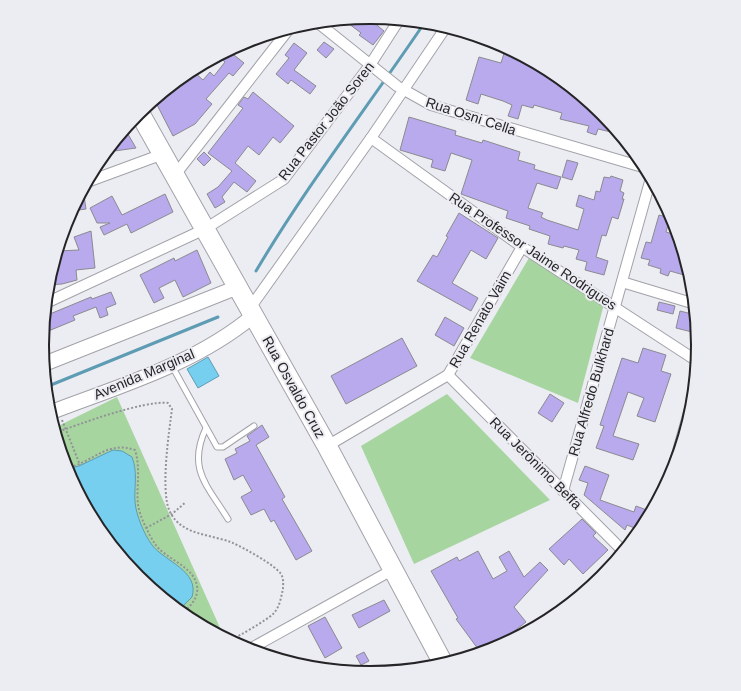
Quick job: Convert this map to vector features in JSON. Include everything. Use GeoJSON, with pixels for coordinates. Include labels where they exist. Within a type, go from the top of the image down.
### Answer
{"type":"FeatureCollection","features":[{"type":"Feature","properties":{"kind":"highway","name":"Rua Osvaldo Cruz"},"geometry":{"type":"LineString","coordinates":[[143,118],[327,446],[441,659]]}},
{"type":"Feature","properties":{"kind":"street","name":"Rua Pastor João Soren"},"geometry":{"type":"LineString","coordinates":[[53,300],[205,229],[284,179],[370,65],[396,25]]}},
{"type":"Feature","properties":{"kind":"street","name":"Rua Osni Cella"},"geometry":{"type":"LineString","coordinates":[[324,28],[400,88],[431,105],[637,165]]}},
{"type":"Feature","properties":{"kind":"street"},"geometry":{"type":"LineString","coordinates":[[252,311],[371,138],[400,88],[442,32]]}},
{"type":"Feature","properties":{"kind":"street"},"geometry":{"type":"LineString","coordinates":[[175,175],[283,36]]}},
{"type":"Feature","properties":{"kind":"street","name":"Rua Professor Jaime Rodrigues"},"geometry":{"type":"LineString","coordinates":[[371,138],[522,247],[691,357]]}},
{"type":"Feature","properties":{"kind":"street"},"geometry":{"type":"LineString","coordinates":[[96,179],[163,154]]}},
{"type":"Feature","properties":{"kind":"street","name":"Rua Alfredo Bulkhard"},"geometry":{"type":"LineString","coordinates":[[564,491],[650,186]]}},
{"type":"Feature","properties":{"kind":"street","name":"Rua Renato Vaim"},"geometry":{"type":"LineString","coordinates":[[327,446],[448,375],[522,247]]}},
{"type":"Feature","properties":{"kind":"street"},"geometry":{"type":"LineString","coordinates":[[622,282],[689,302]]}},
{"type":"Feature","properties":{"kind":"street"},"geometry":{"type":"LineString","coordinates":[[50,362],[238,287]]}},
{"type":"Feature","properties":{"kind":"street","name":"Avenida Marginal"},"geometry":{"type":"LineString","coordinates":[[55,410],[172,365],[233,333],[252,311]]}},
{"type":"Feature","properties":{"kind":"street","name":"Rua Jerônimo Beffa"},"geometry":{"type":"LineString","coordinates":[[448,375],[620,548]]}},
{"type":"Feature","properties":{"kind":"street"},"geometry":{"type":"LineString","coordinates":[[255,646],[394,569]]}},
{"type":"Feature","properties":{"kind":"lane"},"geometry":{"type":"LineString","coordinates":[[172,365],[215,445],[220,448],[254,426]]}},
{"type":"Feature","properties":{"kind":"lane"},"geometry":{"type":"LineString","coordinates":[[206,428],[201,440],[198,466],[228,519]]}},
{"type":"Feature","properties":{"kind":"path"},"geometry":{"type":"LineString","coordinates":[[61,431],[137,407],[159,402],[168,403],[172,409],[166,500],[172,514],[180,524],[199,534],[232,543],[260,558],[281,574],[284,581],[280,602],[273,614],[235,637]]}},
{"type":"Feature","properties":{"kind":"path"},"geometry":{"type":"LineString","coordinates":[[57,417],[66,429],[80,465]]}},
{"type":"Feature","properties":{"kind":"path"},"geometry":{"type":"LineString","coordinates":[[72,467],[80,465],[101,452],[114,447],[125,446],[135,450],[139,462],[138,506],[146,528],[156,545],[194,577],[196,581],[197,594],[187,610]]}},
{"type":"Feature","properties":{"kind":"path"},"geometry":{"type":"LineString","coordinates":[[146,528],[172,514],[186,502]]}},
{"type":"Feature","properties":{"kind":"green space"},"geometry":{"type":"Polygon","coordinates":[[[529,258],[604,304],[578,403],[470,358],[529,258]]]}},
{"type":"Feature","properties":{"kind":"green space"},"geometry":{"type":"Polygon","coordinates":[[[447,394],[550,500],[414,564],[361,446],[447,394]]]}},
{"type":"Feature","properties":{"kind":"green space"},"geometry":{"type":"Polygon","coordinates":[[[117,397],[221,630],[175,601],[143,573],[115,541],[103,524],[82,488],[73,469],[59,425],[117,397]]]}},
{"type":"Feature","properties":{"kind":"water"},"geometry":{"type":"Polygon","coordinates":[[[208,357],[219,376],[198,388],[187,369],[208,357]]]}},
{"type":"Feature","properties":{"kind":"water"},"geometry":{"type":"Polygon","coordinates":[[[113,450],[122,451],[132,457],[135,474],[137,513],[146,535],[157,551],[180,567],[191,580],[193,588],[192,597],[183,606],[143,573],[115,541],[103,524],[82,488],[72,468],[79,466],[113,450]]]}},
{"type":"Feature","properties":{"kind":"building"},"geometry":{"type":"Polygon","coordinates":[[[376,24],[384,31],[373,45],[359,35],[361,33],[350,25],[376,24]]]}},
{"type":"Feature","properties":{"kind":"building"},"geometry":{"type":"Polygon","coordinates":[[[324,42],[334,49],[326,58],[317,50],[324,42]]]}},
{"type":"Feature","properties":{"kind":"building"},"geometry":{"type":"Polygon","coordinates":[[[294,43],[307,53],[294,70],[316,86],[310,94],[291,80],[288,84],[276,74],[289,58],[285,55],[294,43]]]}},
{"type":"Feature","properties":{"kind":"building"},"geometry":{"type":"Polygon","coordinates":[[[504,53],[549,78],[566,90],[598,118],[610,132],[598,129],[596,135],[587,132],[589,126],[560,119],[562,113],[534,105],[533,108],[522,105],[518,119],[508,116],[512,105],[503,101],[481,94],[478,104],[466,100],[479,57],[501,63],[504,53]]]}},
{"type":"Feature","properties":{"kind":"building"},"geometry":{"type":"Polygon","coordinates":[[[233,54],[244,63],[233,76],[229,73],[206,99],[212,104],[195,124],[173,136],[157,105],[175,90],[197,75],[203,80],[210,72],[214,76],[225,62],[223,60],[233,54]]]}},
{"type":"Feature","properties":{"kind":"building"},"geometry":{"type":"Polygon","coordinates":[[[253,92],[294,126],[280,143],[273,137],[259,155],[248,146],[235,163],[256,181],[247,192],[234,182],[222,197],[225,202],[215,208],[207,194],[218,187],[232,171],[208,153],[243,108],[238,105],[244,97],[248,99],[253,92]]]}},
{"type":"Feature","properties":{"kind":"building"},"geometry":{"type":"Polygon","coordinates":[[[409,117],[456,131],[455,135],[482,143],[483,140],[520,152],[518,160],[535,165],[534,169],[561,177],[557,189],[537,183],[528,208],[543,213],[541,217],[547,220],[578,230],[584,209],[576,206],[579,195],[594,200],[596,191],[600,192],[604,177],[610,178],[611,176],[623,180],[620,191],[624,193],[622,199],[624,199],[618,219],[612,217],[606,236],[602,235],[596,257],[608,261],[604,275],[585,270],[587,262],[576,259],[579,250],[548,244],[550,236],[529,229],[530,226],[506,218],[508,211],[461,194],[472,160],[451,153],[445,171],[431,167],[433,160],[400,150],[409,117]]]}},
{"type":"Feature","properties":{"kind":"building"},"geometry":{"type":"Polygon","coordinates":[[[128,135],[136,148],[114,151],[128,135]]]}},
{"type":"Feature","properties":{"kind":"building"},"geometry":{"type":"Polygon","coordinates":[[[204,152],[211,159],[204,166],[197,159],[204,152]]]}},
{"type":"Feature","properties":{"kind":"building"},"geometry":{"type":"Polygon","coordinates":[[[567,160],[578,163],[572,180],[562,177],[567,160]]]}},
{"type":"Feature","properties":{"kind":"building"},"geometry":{"type":"Polygon","coordinates":[[[165,194],[173,212],[131,233],[127,224],[104,235],[100,227],[110,223],[97,223],[90,208],[112,196],[122,215],[165,194]]]}},
{"type":"Feature","properties":{"kind":"building"},"geometry":{"type":"Polygon","coordinates":[[[84,199],[86,209],[79,210],[84,199]]]}},
{"type":"Feature","properties":{"kind":"building"},"geometry":{"type":"Polygon","coordinates":[[[459,213],[498,238],[486,259],[471,250],[452,283],[478,298],[471,311],[417,281],[433,255],[437,257],[448,237],[446,236],[459,213]]]}},
{"type":"Feature","properties":{"kind":"building"},"geometry":{"type":"Polygon","coordinates":[[[659,215],[666,217],[668,223],[666,232],[672,234],[684,275],[670,271],[668,276],[660,273],[661,269],[648,265],[650,260],[641,258],[646,242],[651,243],[659,215]]]}},
{"type":"Feature","properties":{"kind":"building"},"geometry":{"type":"Polygon","coordinates":[[[91,231],[95,268],[76,270],[77,280],[55,285],[63,251],[79,250],[74,237],[91,231]]]}},
{"type":"Feature","properties":{"kind":"building"},"geometry":{"type":"Polygon","coordinates":[[[197,250],[211,283],[183,297],[175,280],[159,288],[164,298],[154,303],[140,275],[174,258],[175,261],[197,250]]]}},
{"type":"Feature","properties":{"kind":"building"},"geometry":{"type":"Polygon","coordinates":[[[111,292],[116,304],[106,308],[108,315],[100,318],[96,307],[73,316],[75,320],[50,330],[51,314],[91,297],[92,299],[111,292]]]}},
{"type":"Feature","properties":{"kind":"building"},"geometry":{"type":"Polygon","coordinates":[[[659,302],[675,306],[673,314],[657,310],[659,302]]]}},
{"type":"Feature","properties":{"kind":"building"},"geometry":{"type":"Polygon","coordinates":[[[680,311],[690,313],[691,332],[676,328],[680,311]]]}},
{"type":"Feature","properties":{"kind":"building"},"geometry":{"type":"Polygon","coordinates":[[[445,317],[464,328],[454,346],[435,335],[445,317]]]}},
{"type":"Feature","properties":{"kind":"building"},"geometry":{"type":"Polygon","coordinates":[[[402,338],[417,366],[346,404],[331,376],[402,338]]]}},
{"type":"Feature","properties":{"kind":"building"},"geometry":{"type":"Polygon","coordinates":[[[643,348],[666,355],[661,371],[671,374],[655,422],[637,416],[644,398],[628,392],[613,436],[639,444],[633,460],[596,448],[604,426],[600,425],[622,358],[638,363],[643,348]]]}},
{"type":"Feature","properties":{"kind":"building"},"geometry":{"type":"Polygon","coordinates":[[[550,394],[564,403],[552,422],[538,413],[550,394]]]}},
{"type":"Feature","properties":{"kind":"building"},"geometry":{"type":"Polygon","coordinates":[[[262,425],[269,437],[256,445],[285,497],[282,499],[312,551],[296,560],[274,520],[271,522],[264,509],[251,515],[241,497],[252,491],[243,475],[234,480],[225,459],[237,453],[235,449],[250,441],[247,436],[262,425]]]}},
{"type":"Feature","properties":{"kind":"building"},"geometry":{"type":"Polygon","coordinates":[[[585,466],[609,475],[600,500],[634,512],[636,506],[647,510],[635,528],[627,525],[625,530],[584,495],[588,483],[579,480],[585,466]]]}},
{"type":"Feature","properties":{"kind":"building"},"geometry":{"type":"Polygon","coordinates":[[[582,519],[596,533],[593,536],[608,550],[583,574],[569,559],[564,565],[549,549],[582,519]]]}},
{"type":"Feature","properties":{"kind":"building"},"geometry":{"type":"Polygon","coordinates":[[[478,551],[493,579],[507,571],[499,557],[509,551],[524,577],[540,562],[548,570],[514,607],[526,622],[507,637],[478,649],[456,619],[458,618],[431,571],[457,557],[459,561],[478,551]]]}},
{"type":"Feature","properties":{"kind":"building"},"geometry":{"type":"Polygon","coordinates":[[[384,600],[390,611],[359,628],[352,615],[384,600]]]}},
{"type":"Feature","properties":{"kind":"building"},"geometry":{"type":"Polygon","coordinates":[[[325,617],[342,648],[325,658],[308,626],[325,617]]]}},
{"type":"Feature","properties":{"kind":"building"},"geometry":{"type":"Polygon","coordinates":[[[364,652],[369,661],[361,665],[356,656],[364,652]]]}},
{"type":"Feature","properties":{"kind":"waterway"},"geometry":{"type":"LineString","coordinates":[[256,271],[317,176],[421,28]]}},
{"type":"Feature","properties":{"kind":"waterway"},"geometry":{"type":"LineString","coordinates":[[52,385],[218,317]]}}]}
